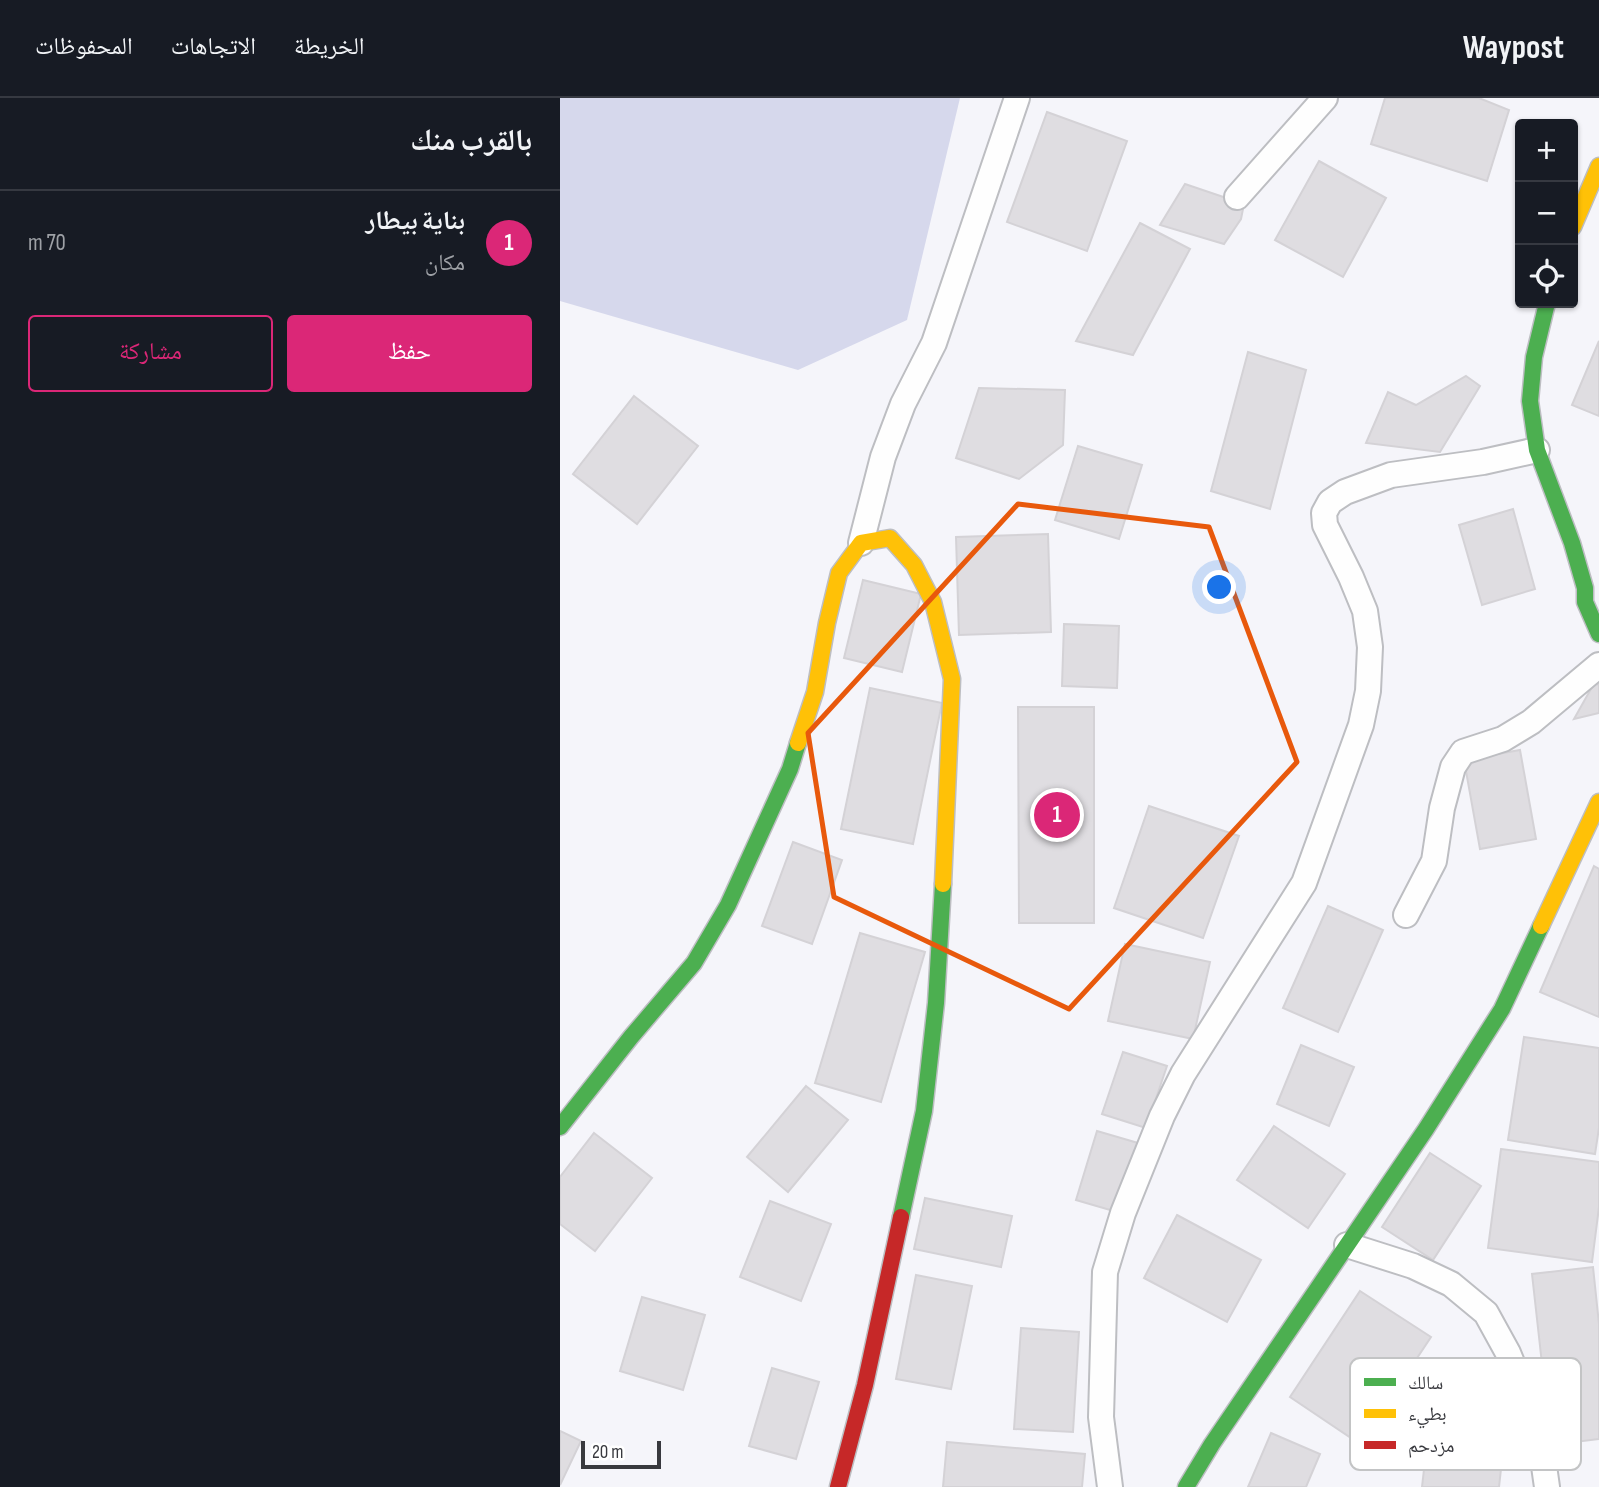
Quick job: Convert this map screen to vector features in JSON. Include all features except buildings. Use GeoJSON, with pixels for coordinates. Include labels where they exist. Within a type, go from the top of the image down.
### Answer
{"type":"FeatureCollection","features":[{"type":"Feature","properties":{"kind":"street"},"geometry":{"type":"LineString","coordinates":[[560,1128],[631,1037],[694,963],[728,905],[790,769],[815,692],[839,573],[861,543],[883,457],[904,404],[934,342],[1017,98]]}},
{"type":"Feature","properties":{"kind":"street"},"geometry":{"type":"LineString","coordinates":[[1237,197],[1325,98]]}},
{"type":"Feature","properties":{"kind":"street"},"geometry":{"type":"LineString","coordinates":[[1578,216],[1599,166]]}},
{"type":"Feature","properties":{"kind":"street"},"geometry":{"type":"LineString","coordinates":[[1546,308],[1534,357],[1530,401],[1537,450],[1592,592],[1585,602],[1599,634]]}},
{"type":"Feature","properties":{"kind":"street"},"geometry":{"type":"LineString","coordinates":[[1110,1487],[1101,1417],[1105,1272],[1123,1213],[1162,1116],[1183,1074],[1304,883],[1361,725],[1368,691],[1370,647],[1366,611],[1325,525],[1324,513],[1330,502],[1345,492],[1391,475],[1483,462],[1537,450]]}},
{"type":"Feature","properties":{"kind":"street"},"geometry":{"type":"LineString","coordinates":[[838,1487],[865,1385],[924,1111],[936,1003],[952,679],[933,603],[914,565],[890,538],[861,543]]}},
{"type":"Feature","properties":{"kind":"street"},"geometry":{"type":"LineString","coordinates":[[1406,915],[1434,861],[1442,808],[1453,766],[1463,752],[1503,739],[1531,722],[1599,664]]}},
{"type":"Feature","properties":{"kind":"street"},"geometry":{"type":"LineString","coordinates":[[1186,1487],[1426,1129],[1502,1009],[1599,802]]}},
{"type":"Feature","properties":{"kind":"street"},"geometry":{"type":"LineString","coordinates":[[1347,1245],[1412,1266],[1451,1284],[1486,1313],[1510,1358]]}},
{"type":"Feature","properties":{"kind":"highlighted area"},"geometry":{"type":"Polygon","coordinates":[[[1018,504],[1209,527],[1297,762],[1069,1009],[834,897],[808,733],[1018,504]]]}},
{"type":"Feature","properties":{"kind":"shaded area"},"geometry":{"type":"Polygon","coordinates":[[[560,98],[960,98],[907,320],[798,370],[560,301],[560,98]]]}},
{"type":"Feature","properties":{"kind":"traffic: fast"},"geometry":{"type":"LineString","coordinates":[[1546,308],[1534,357],[1530,401],[1537,450],[1572,543],[1585,588],[1585,602],[1599,634]]}},
{"type":"Feature","properties":{"kind":"traffic: fast"},"geometry":{"type":"LineString","coordinates":[[560,1127],[694,963],[728,905],[790,769],[798,743]]}},
{"type":"Feature","properties":{"kind":"traffic: fast"},"geometry":{"type":"LineString","coordinates":[[901,1217],[924,1111],[936,1003],[943,884]]}},
{"type":"Feature","properties":{"kind":"traffic: fast"},"geometry":{"type":"LineString","coordinates":[[1186,1487],[1212,1444],[1426,1129],[1502,1009],[1541,926]]}},
{"type":"Feature","properties":{"kind":"traffic: slow"},"geometry":{"type":"LineString","coordinates":[[1578,215],[1599,166]]}},
{"type":"Feature","properties":{"kind":"traffic: slow"},"geometry":{"type":"LineString","coordinates":[[798,743],[815,692],[839,573],[861,543],[890,538],[914,565],[933,602],[952,679],[943,884]]}},
{"type":"Feature","properties":{"kind":"traffic: slow"},"geometry":{"type":"LineString","coordinates":[[1541,926],[1599,802]]}},
{"type":"Feature","properties":{"kind":"traffic: jam"},"geometry":{"type":"LineString","coordinates":[[838,1487],[865,1385],[901,1217]]}},
{"type":"Feature","properties":{"kind":"place","name":"بناية بيطار"},"geometry":{"type":"Point","coordinates":[1057,815]}}]}
